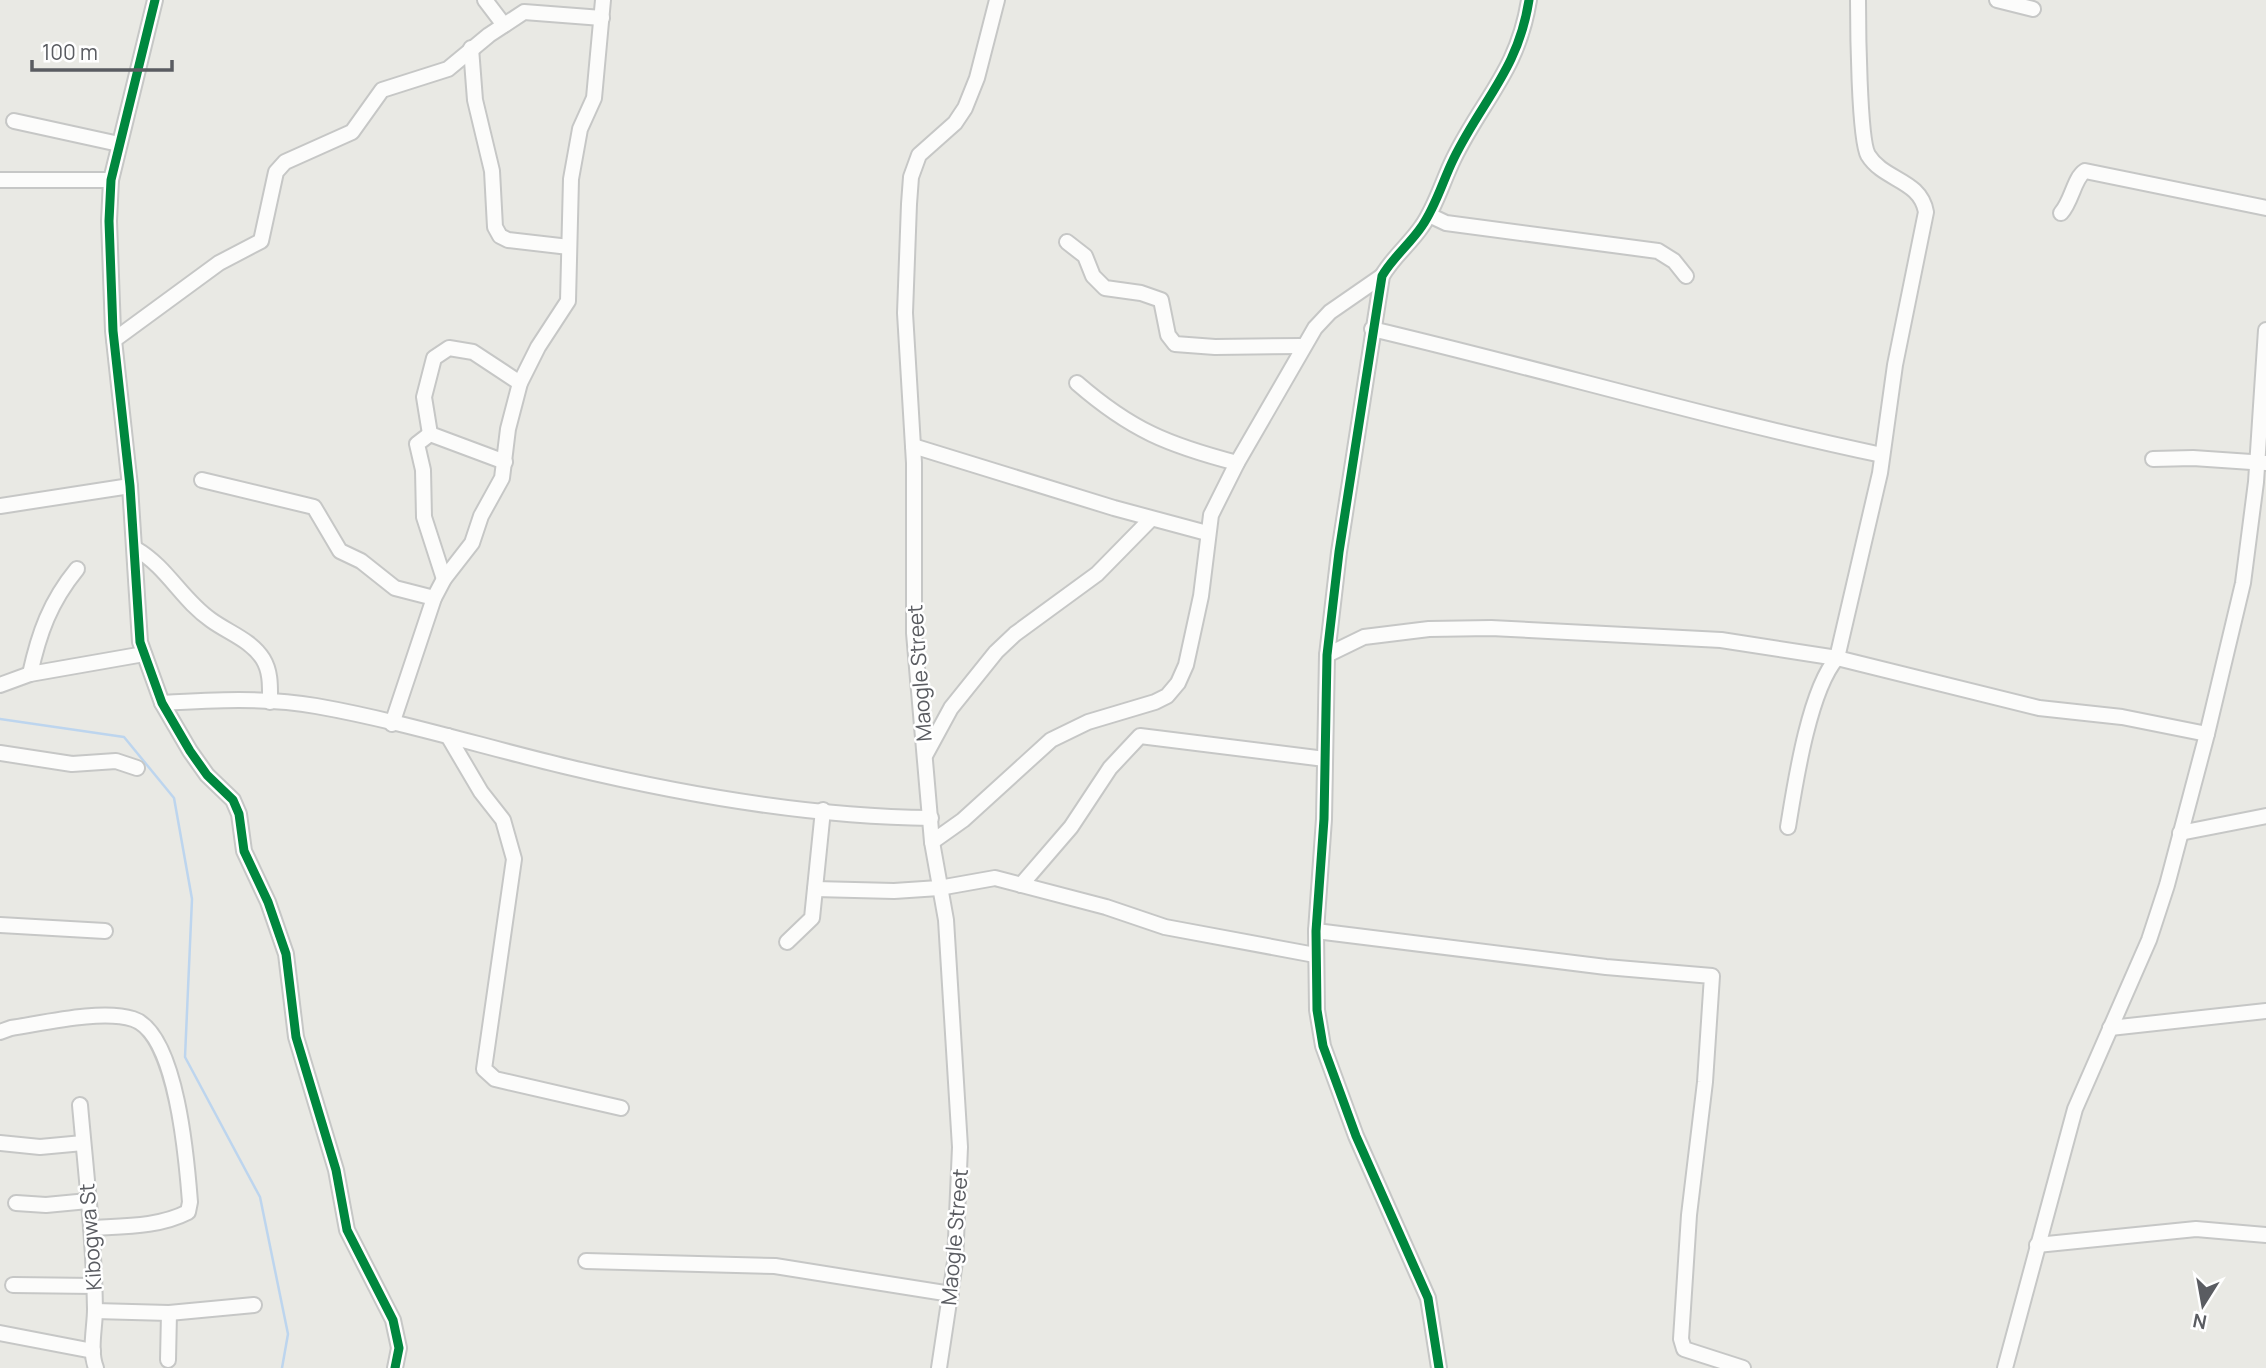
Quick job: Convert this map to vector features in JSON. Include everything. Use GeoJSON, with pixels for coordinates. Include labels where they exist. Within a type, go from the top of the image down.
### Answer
{"type":"FeatureCollection","features":[{"type":"Feature","properties":{"kind":"street"},"geometry":{"type":"LineString","coordinates":[[155,0],[111,180],[109,234],[114,340],[136,550],[137,617],[144,654],[162,703],[190,751],[207,775],[233,800],[239,814],[244,851],[268,902],[286,954],[296,1037],[336,1170],[347,1230],[393,1320],[399,1348],[395,1368]]}},
{"type":"Feature","properties":{"kind":"street"},"geometry":{"type":"LineString","coordinates":[[485,0],[505,25]]}},
{"type":"Feature","properties":{"kind":"street"},"geometry":{"type":"LineString","coordinates":[[392,724],[434,598],[444,579],[468,552],[481,516],[502,478],[508,429],[520,383],[538,347],[565,310],[568,301],[571,179],[576,143],[594,98],[604,0]]}},
{"type":"Feature","properties":{"kind":"street","name":"Maogle Street"},"geometry":{"type":"LineString","coordinates":[[939,1368],[951,1294],[960,1147],[946,920],[932,842],[914,633],[913,446],[905,313],[911,177],[919,155],[955,123],[965,108],[977,78],[997,0]]}},
{"type":"Feature","properties":{"kind":"street"},"geometry":{"type":"LineString","coordinates":[[932,842],[962,820],[1051,740],[1087,722],[1167,696],[1178,683],[1186,665],[1201,596],[1207,533],[1217,499],[1302,346],[1330,312],[1382,276],[1429,215],[1454,158],[1516,55],[1524,32],[1528,0]]}},
{"type":"Feature","properties":{"kind":"street"},"geometry":{"type":"LineString","coordinates":[[1788,827],[1806,738],[1824,678],[1837,658],[1882,455],[1895,365],[1926,212],[1924,200],[1915,188],[1877,165],[1867,153],[1862,118],[1858,0]]}},
{"type":"Feature","properties":{"kind":"street"},"geometry":{"type":"LineString","coordinates":[[1997,0],[2033,9]]}},
{"type":"Feature","properties":{"kind":"street"},"geometry":{"type":"LineString","coordinates":[[114,340],[219,263],[261,241],[276,172],[285,162],[352,132],[382,90],[441,73],[471,48],[524,12],[602,18]]}},
{"type":"Feature","properties":{"kind":"street"},"geometry":{"type":"LineString","coordinates":[[471,48],[475,100],[492,171],[495,227],[508,240],[569,247]]}},
{"type":"Feature","properties":{"kind":"street"},"geometry":{"type":"LineString","coordinates":[[14,121],[119,144]]}},
{"type":"Feature","properties":{"kind":"street"},"geometry":{"type":"LineString","coordinates":[[2061,213],[2071,201],[2078,176],[2085,171],[2266,208]]}},
{"type":"Feature","properties":{"kind":"street"},"geometry":{"type":"LineString","coordinates":[[0,180],[111,180]]}},
{"type":"Feature","properties":{"kind":"street"},"geometry":{"type":"LineString","coordinates":[[1429,215],[1446,223],[1658,251],[1674,261],[1686,276]]}},
{"type":"Feature","properties":{"kind":"street"},"geometry":{"type":"LineString","coordinates":[[1067,242],[1085,256],[1093,276],[1105,288],[1147,294],[1161,300],[1168,335],[1175,344],[1214,347],[1302,346]]}},
{"type":"Feature","properties":{"kind":"street"},"geometry":{"type":"LineString","coordinates":[[1382,276],[1372,329],[1327,655],[1325,759],[1315,955],[1317,1010],[1323,1046],[1378,1191],[1428,1298],[1439,1368]]}},
{"type":"Feature","properties":{"kind":"street"},"geometry":{"type":"LineString","coordinates":[[1372,329],[1882,455]]}},
{"type":"Feature","properties":{"kind":"street"},"geometry":{"type":"LineString","coordinates":[[2005,1368],[2036,1245],[2075,1109],[2149,940],[2207,734],[2243,583],[2261,462],[2266,330]]}},
{"type":"Feature","properties":{"kind":"street"},"geometry":{"type":"LineString","coordinates":[[430,434],[424,397],[434,358],[443,349],[457,348],[472,352],[520,383]]}},
{"type":"Feature","properties":{"kind":"street"},"geometry":{"type":"LineString","coordinates":[[1077,383],[1109,410],[1158,439],[1237,463]]}},
{"type":"Feature","properties":{"kind":"street"},"geometry":{"type":"LineString","coordinates":[[430,434],[505,462]]}},
{"type":"Feature","properties":{"kind":"street"},"geometry":{"type":"LineString","coordinates":[[430,434],[416,444],[423,470],[421,502],[428,537],[444,579]]}},
{"type":"Feature","properties":{"kind":"street"},"geometry":{"type":"LineString","coordinates":[[913,446],[1151,519],[1207,533]]}},
{"type":"Feature","properties":{"kind":"street"},"geometry":{"type":"LineString","coordinates":[[2153,459],[2261,462]]}},
{"type":"Feature","properties":{"kind":"street"},"geometry":{"type":"LineString","coordinates":[[202,480],[314,508],[340,551],[361,561],[395,588],[434,598]]}},
{"type":"Feature","properties":{"kind":"street"},"geometry":{"type":"LineString","coordinates":[[0,506],[131,486]]}},
{"type":"Feature","properties":{"kind":"street"},"geometry":{"type":"LineString","coordinates":[[926,755],[951,708],[996,652],[1014,634],[1097,574],[1151,519]]}},
{"type":"Feature","properties":{"kind":"street"},"geometry":{"type":"LineString","coordinates":[[136,550],[161,566],[188,601],[210,620],[256,648],[265,662],[270,678],[270,702]]}},
{"type":"Feature","properties":{"kind":"street"},"geometry":{"type":"LineString","coordinates":[[30,674],[41,628],[58,592],[77,569]]}},
{"type":"Feature","properties":{"kind":"street"},"geometry":{"type":"LineString","coordinates":[[1327,655],[1364,637],[1429,629],[1491,628],[1721,640],[1837,658],[2039,708],[2122,718],[2207,734]]}},
{"type":"Feature","properties":{"kind":"street"},"geometry":{"type":"LineString","coordinates":[[0,685],[30,674],[144,654]]}},
{"type":"Feature","properties":{"kind":"street"},"geometry":{"type":"LineString","coordinates":[[162,703],[270,702],[314,706],[648,783],[823,810],[930,818]]}},
{"type":"Feature","properties":{"kind":"street"},"geometry":{"type":"LineString","coordinates":[[448,736],[481,792],[503,820],[513,859],[484,1069],[495,1079],[621,1108]]}},
{"type":"Feature","properties":{"kind":"street"},"geometry":{"type":"LineString","coordinates":[[1021,885],[1071,827],[1110,768],[1140,737],[1161,737],[1325,759]]}},
{"type":"Feature","properties":{"kind":"street"},"geometry":{"type":"LineString","coordinates":[[0,753],[72,764],[116,761],[137,768]]}},
{"type":"Feature","properties":{"kind":"street"},"geometry":{"type":"LineString","coordinates":[[787,942],[812,918],[823,810]]}},
{"type":"Feature","properties":{"kind":"street"},"geometry":{"type":"LineString","coordinates":[[2180,833],[2266,816]]}},
{"type":"Feature","properties":{"kind":"street"},"geometry":{"type":"LineString","coordinates":[[815,888],[894,891],[939,888],[985,878],[1105,907],[1165,928],[1315,955]]}},
{"type":"Feature","properties":{"kind":"street"},"geometry":{"type":"LineString","coordinates":[[0,925],[105,931]]}},
{"type":"Feature","properties":{"kind":"street"},"geometry":{"type":"LineString","coordinates":[[1316,931],[1606,967],[1712,976],[1705,1082],[1689,1215],[1681,1339],[1684,1349],[1743,1368]]}},
{"type":"Feature","properties":{"kind":"street"},"geometry":{"type":"LineString","coordinates":[[2110,1028],[2266,1012]]}},
{"type":"Feature","properties":{"kind":"street"},"geometry":{"type":"LineString","coordinates":[[0,1032],[88,1018],[131,1018],[144,1024],[158,1045],[181,1116],[190,1202],[188,1212],[173,1219],[153,1223],[91,1228]]}},
{"type":"Feature","properties":{"kind":"street","name":"Kibogwa St"},"geometry":{"type":"LineString","coordinates":[[80,1105],[91,1228],[95,1311],[93,1351],[96,1368]]}},
{"type":"Feature","properties":{"kind":"street"},"geometry":{"type":"LineString","coordinates":[[0,1143],[40,1147],[83,1143]]}},
{"type":"Feature","properties":{"kind":"street"},"geometry":{"type":"LineString","coordinates":[[16,1203],[46,1205],[88,1201]]}},
{"type":"Feature","properties":{"kind":"street"},"geometry":{"type":"LineString","coordinates":[[2036,1245],[2196,1229],[2266,1235]]}},
{"type":"Feature","properties":{"kind":"street"},"geometry":{"type":"LineString","coordinates":[[586,1261],[775,1266],[951,1294]]}},
{"type":"Feature","properties":{"kind":"street"},"geometry":{"type":"LineString","coordinates":[[13,1285],[94,1286]]}},
{"type":"Feature","properties":{"kind":"street"},"geometry":{"type":"LineString","coordinates":[[95,1311],[169,1313],[254,1306]]}},
{"type":"Feature","properties":{"kind":"street"},"geometry":{"type":"LineString","coordinates":[[168,1360],[169,1313]]}},
{"type":"Feature","properties":{"kind":"street"},"geometry":{"type":"LineString","coordinates":[[0,1333],[93,1351]]}},
{"type":"Feature","properties":{"kind":"waterway"},"geometry":{"type":"LineString","coordinates":[[0,719],[124,737],[174,798],[192,899],[185,1057],[260,1197],[288,1334],[282,1368]]}},
{"type":"Feature","properties":{"kind":"cycle path"},"geometry":{"type":"LineString","coordinates":[[155,0],[111,180],[109,221],[113,331],[130,486],[140,642],[162,703],[190,751],[207,775],[233,800],[239,814],[244,851],[268,902],[286,954],[296,1037],[336,1170],[347,1230],[393,1320],[399,1348],[395,1368]]}},
{"type":"Feature","properties":{"kind":"cycle path"},"geometry":{"type":"LineString","coordinates":[[1439,1368],[1428,1298],[1356,1136],[1323,1046],[1317,1010],[1316,931],[1324,819],[1327,655],[1339,552],[1382,276],[1427,218],[1454,158],[1517,46],[1529,0]]}}]}
